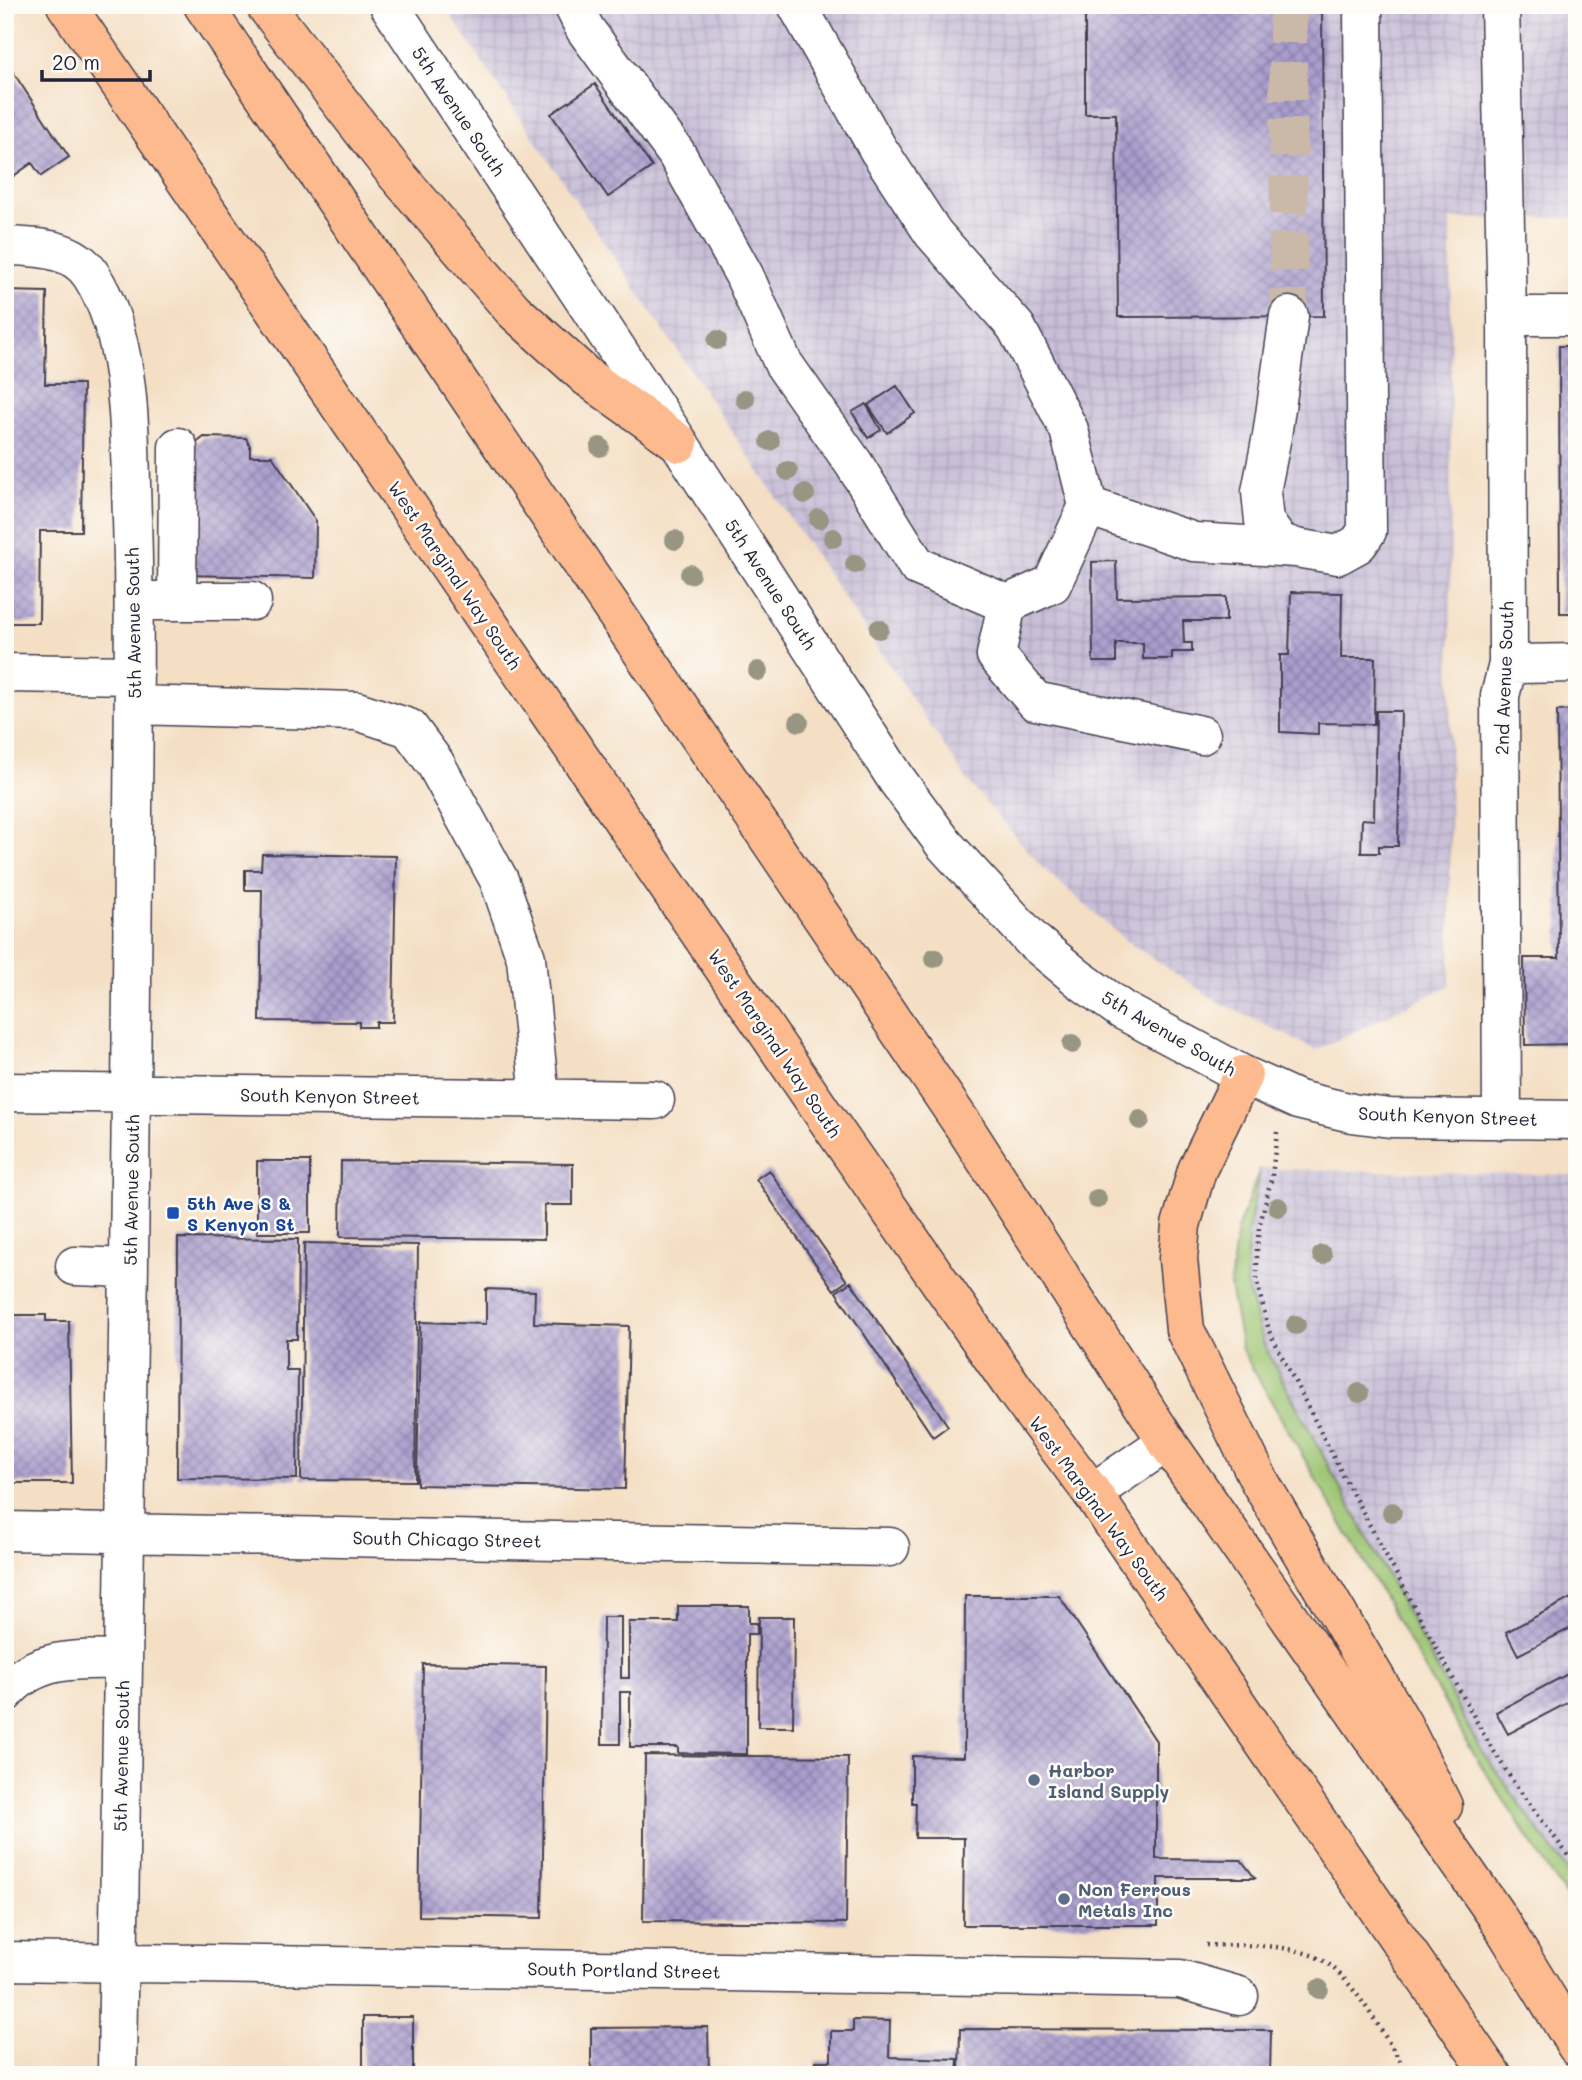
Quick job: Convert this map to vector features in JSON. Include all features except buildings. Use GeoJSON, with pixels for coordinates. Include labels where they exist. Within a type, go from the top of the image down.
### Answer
{"type":"FeatureCollection","features":[{"type":"Feature","properties":{"kind":"highway","name":"West Marginal Way South"},"geometry":{"type":"LineString","coordinates":[[66,5],[834,1129],[1009,1382],[1092,1493],[1492,2075]]}},
{"type":"Feature","properties":{"kind":"highway"},"geometry":{"type":"LineString","coordinates":[[203,5],[965,1128],[1167,1441],[1496,1915],[1577,2047]]}},
{"type":"Feature","properties":{"kind":"highway"},"geometry":{"type":"LineString","coordinates":[[265,5],[396,174],[513,310],[587,377],[679,443]]}},
{"type":"Feature","properties":{"kind":"highway"},"geometry":{"type":"LineString","coordinates":[[1243,1076],[1197,1170],[1181,1225],[1178,1259],[1185,1330],[1260,1482],[1404,1725],[1496,1915]]}},
{"type":"Feature","properties":{"kind":"street","name":"5th Avenue South"},"geometry":{"type":"LineString","coordinates":[[389,5],[679,443],[897,779],[944,844],[1032,940],[1101,995],[1122,1010],[1243,1076]]}},
{"type":"Feature","properties":{"kind":"street"},"geometry":{"type":"LineString","coordinates":[[573,5],[585,29],[676,153],[744,275],[783,363],[854,464],[918,566],[1007,604],[1052,584],[1088,506],[1069,430],[1016,327],[933,233],[878,149],[797,5]]}},
{"type":"Feature","properties":{"kind":"street"},"geometry":{"type":"LineString","coordinates":[[1088,506],[1194,542],[1296,548],[1338,555],[1358,544],[1367,531],[1363,5]]}},
{"type":"Feature","properties":{"kind":"street","name":"2nd Avenue South"},"geometry":{"type":"LineString","coordinates":[[1500,5],[1507,316],[1508,664],[1500,696],[1502,1120]]}},
{"type":"Feature","properties":{"kind":"street","name":"5th Avenue South"},"geometry":{"type":"LineString","coordinates":[[5,246],[35,247],[69,255],[90,272],[119,345],[127,394],[134,601],[133,1093],[117,2075]]}},
{"type":"Feature","properties":{"kind":"street"},"geometry":{"type":"LineString","coordinates":[[1289,316],[1261,492],[1264,521],[1279,542],[1296,548]]}},
{"type":"Feature","properties":{"kind":"street"},"geometry":{"type":"LineString","coordinates":[[1507,316],[1577,316]]}},
{"type":"Feature","properties":{"kind":"street"},"geometry":{"type":"LineString","coordinates":[[177,601],[178,447]]}},
{"type":"Feature","properties":{"kind":"street"},"geometry":{"type":"LineString","coordinates":[[134,601],[252,601]]}},
{"type":"Feature","properties":{"kind":"street"},"geometry":{"type":"LineString","coordinates":[[1007,604],[996,655],[1035,701],[1201,735]]}},
{"type":"Feature","properties":{"kind":"street"},"geometry":{"type":"LineString","coordinates":[[1508,664],[1577,663]]}},
{"type":"Feature","properties":{"kind":"street"},"geometry":{"type":"LineString","coordinates":[[5,673],[134,690],[358,711],[409,728],[435,763],[499,880],[526,958],[540,1098]]}},
{"type":"Feature","properties":{"kind":"street","name":"South Kenyon Street"},"geometry":{"type":"LineString","coordinates":[[1243,1076],[1298,1100],[1352,1113],[1390,1118],[1577,1120]]}},
{"type":"Feature","properties":{"kind":"street","name":"South Kenyon Street"},"geometry":{"type":"LineString","coordinates":[[5,1091],[655,1100]]}},
{"type":"Feature","properties":{"kind":"street"},"geometry":{"type":"LineString","coordinates":[[75,1266],[129,1268]]}},
{"type":"Feature","properties":{"kind":"street"},"geometry":{"type":"LineString","coordinates":[[1092,1493],[1167,1441]]}},
{"type":"Feature","properties":{"kind":"street","name":"South Chicago Street"},"geometry":{"type":"LineString","coordinates":[[5,1531],[890,1547]]}},
{"type":"Feature","properties":{"kind":"street"},"geometry":{"type":"LineString","coordinates":[[5,1693],[18,1679],[43,1665],[71,1659],[123,1660]]}},
{"type":"Feature","properties":{"kind":"street","name":"South Portland Street"},"geometry":{"type":"LineString","coordinates":[[5,1961],[1180,1979],[1240,1996]]}},
{"type":"Feature","properties":{"kind":"path"},"geometry":{"type":"LineString","coordinates":[[1273,1152],[1272,1176],[1259,1228],[1257,1271],[1260,1301],[1269,1331],[1349,1488],[1485,1737],[1514,1783],[1577,1867]]}},
{"type":"Feature","properties":{"kind":"shaded area"},"geometry":{"type":"Polygon","coordinates":[[[444,5],[1577,5],[1577,217],[1451,219],[1450,985],[1316,1050],[1217,1001],[1125,940],[1042,867],[969,783],[444,5]]]}},
{"type":"Feature","properties":{"kind":"shaded area"},"geometry":{"type":"Polygon","coordinates":[[[1260,1169],[1577,1175],[1577,1884],[1479,1747],[1264,1345],[1246,1284],[1248,1232],[1260,1169]]]}},
{"type":"Feature","properties":{"kind":"green space"},"geometry":{"type":"Polygon","coordinates":[[[1260,1169],[1248,1232],[1246,1284],[1264,1345],[1479,1747],[1577,1884],[1577,1913],[1472,1751],[1242,1350],[1230,1286],[1237,1230],[1260,1169]]]}},
{"type":"Feature","properties":{"kind":"tunnel"},"geometry":{"type":"LineString","coordinates":[[1288,5],[1289,316]]}},
{"type":"Feature","properties":{"kind":"place","name":"5th Ave S & S Kenyon St"},"geometry":{"type":"Point","coordinates":[173,1213]}},
{"type":"Feature","properties":{"kind":"place","name":"Harbor Island Supply"},"geometry":{"type":"Point","coordinates":[1034,1780]}},
{"type":"Feature","properties":{"kind":"place","name":"Non Ferrous Metals Inc"},"geometry":{"type":"Point","coordinates":[1064,1899]}}]}
